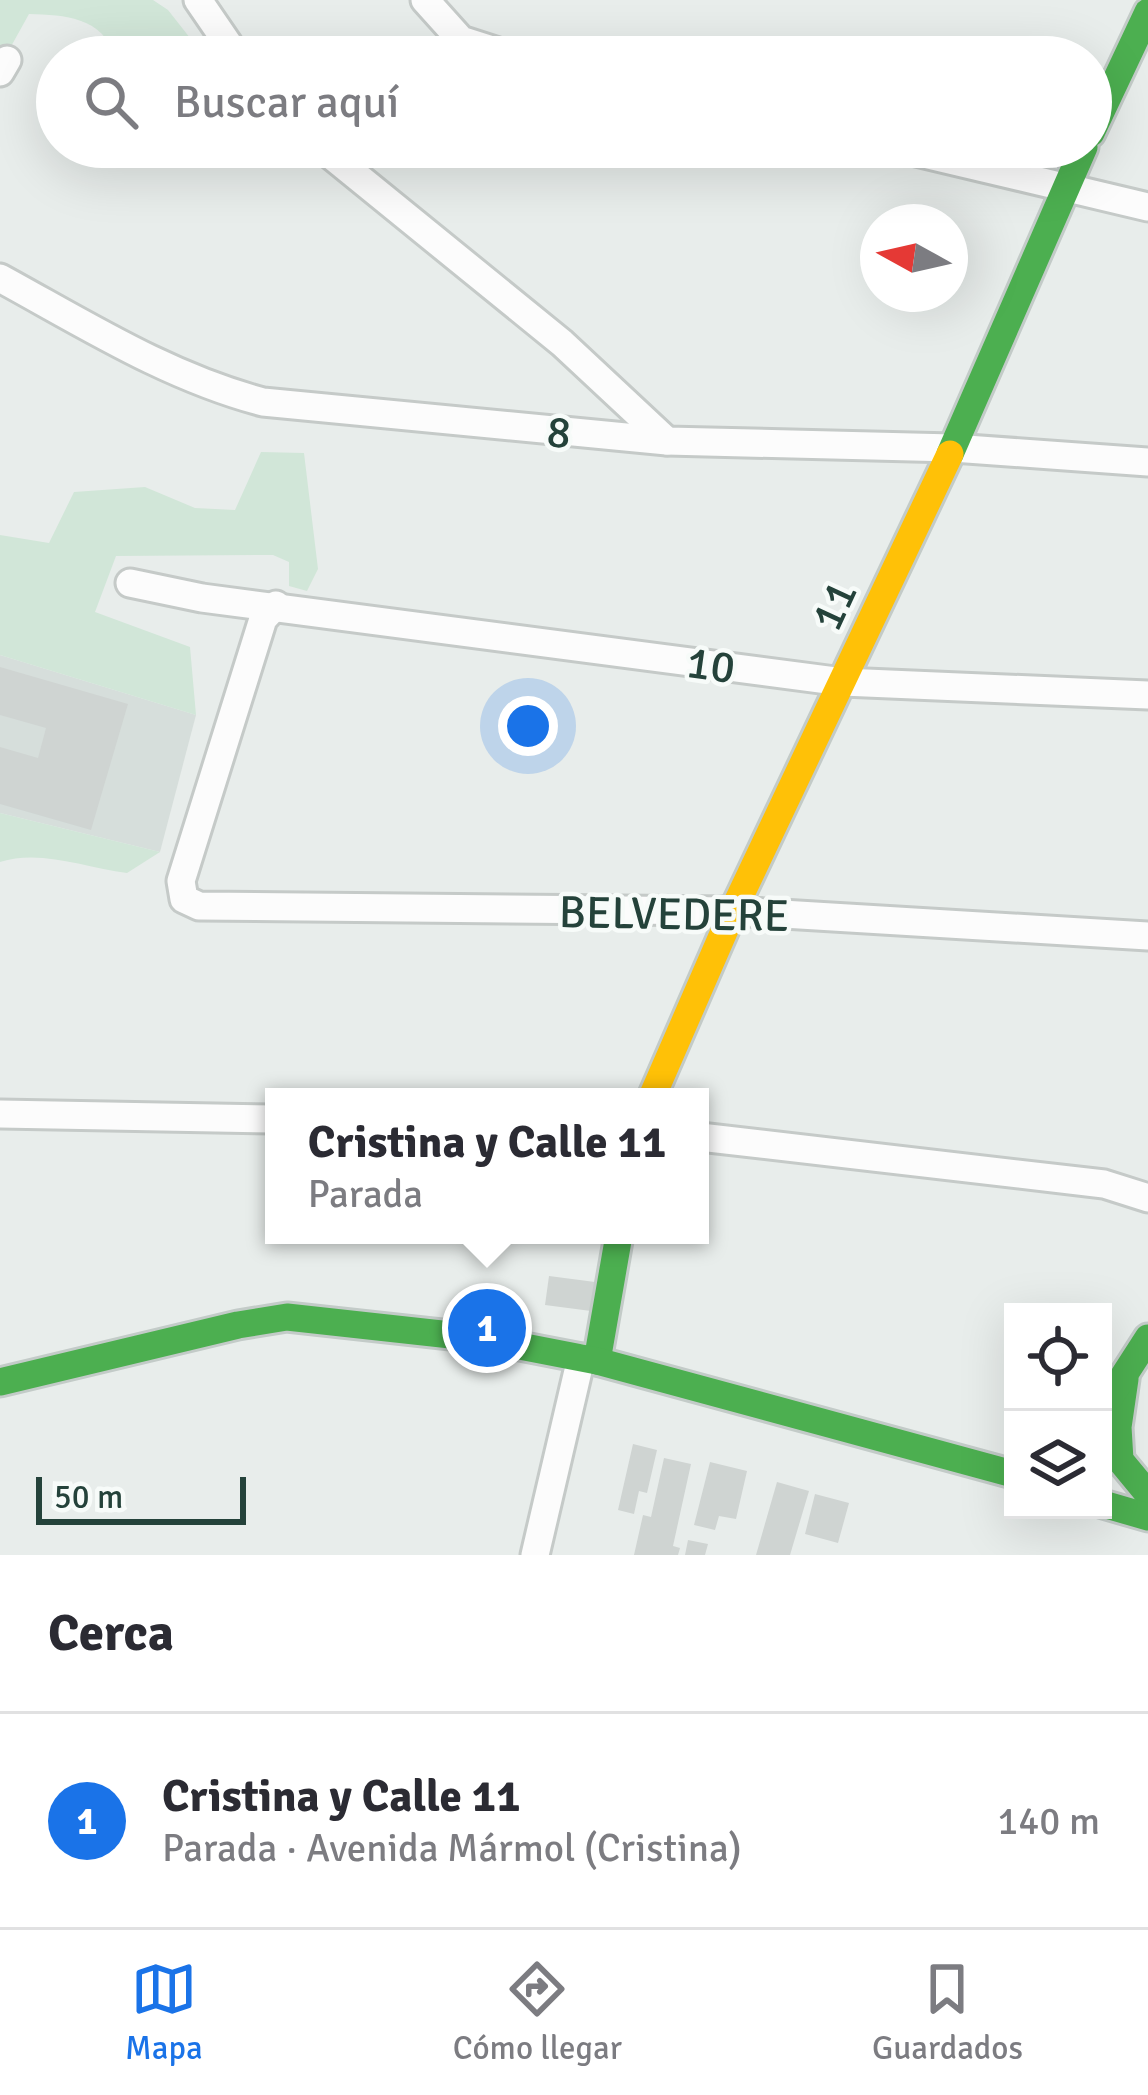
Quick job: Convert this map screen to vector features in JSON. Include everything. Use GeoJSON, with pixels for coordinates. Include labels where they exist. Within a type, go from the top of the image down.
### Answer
{"type":"FeatureCollection","features":[{"type":"Feature","properties":{"kind":"main road"},"geometry":{"type":"LineString","coordinates":[[1112,88],[1148,12]]}},
{"type":"Feature","properties":{"kind":"main road","name":"11"},"geometry":{"type":"LineString","coordinates":[[656,1088],[733,911],[953,448],[1074,168]]}},
{"type":"Feature","properties":{"kind":"main road"},"geometry":{"type":"LineString","coordinates":[[589,1359],[617,1244]]}},
{"type":"Feature","properties":{"kind":"main road"},"geometry":{"type":"LineString","coordinates":[[0,1382],[287,1317],[478,1339],[589,1359],[1004,1472]]}},
{"type":"Feature","properties":{"kind":"main road"},"geometry":{"type":"LineString","coordinates":[[1112,1395],[1148,1338]]}},
{"type":"Feature","properties":{"kind":"main road"},"geometry":{"type":"LineString","coordinates":[[1125,1379],[1118,1427],[1120,1460],[1148,1494]]}},
{"type":"Feature","properties":{"kind":"main road"},"geometry":{"type":"LineString","coordinates":[[1112,1506],[1148,1516]]}},
{"type":"Feature","properties":{"kind":"street"},"geometry":{"type":"LineString","coordinates":[[198,0],[223,36]]}},
{"type":"Feature","properties":{"kind":"street"},"geometry":{"type":"LineString","coordinates":[[425,0],[457,36]]}},
{"type":"Feature","properties":{"kind":"street"},"geometry":{"type":"LineString","coordinates":[[347,168],[562,343],[667,441]]}},
{"type":"Feature","properties":{"kind":"street"},"geometry":{"type":"LineString","coordinates":[[984,168],[1148,207]]}},
{"type":"Feature","properties":{"kind":"street","name":"8"},"geometry":{"type":"LineString","coordinates":[[0,278],[173,373],[263,402],[667,441],[953,448],[1148,462]]}},
{"type":"Feature","properties":{"kind":"street","name":"10"},"geometry":{"type":"LineString","coordinates":[[130,583],[202,598],[843,682],[1148,695]]}},
{"type":"Feature","properties":{"kind":"street","name":"BELVEDERE"},"geometry":{"type":"LineString","coordinates":[[276,605],[263,620],[182,880],[184,899],[199,906],[733,911],[1148,937]]}},
{"type":"Feature","properties":{"kind":"street"},"geometry":{"type":"LineString","coordinates":[[0,1114],[265,1119]]}},
{"type":"Feature","properties":{"kind":"street"},"geometry":{"type":"LineString","coordinates":[[709,1138],[1104,1184],[1148,1198]]}},
{"type":"Feature","properties":{"kind":"street"},"geometry":{"type":"LineString","coordinates":[[536,1555],[589,1359]]}},
{"type":"Feature","properties":{"kind":"shaded area"},"geometry":{"type":"Polygon","coordinates":[[[0,655],[196,715],[160,852],[0,813],[0,655]]]}},
{"type":"Feature","properties":{"kind":"green space"},"geometry":{"type":"Polygon","coordinates":[[[0,0],[153,0],[168,10],[188,36],[103,36],[69,17],[29,14],[0,59],[0,0]]]}},
{"type":"Feature","properties":{"kind":"green space"},"geometry":{"type":"Polygon","coordinates":[[[261,452],[304,453],[318,569],[307,591],[289,586],[289,562],[273,555],[116,556],[95,612],[190,647],[196,715],[0,655],[0,535],[49,543],[74,492],[145,487],[195,508],[235,510],[261,452]]]}},
{"type":"Feature","properties":{"kind":"green space"},"geometry":{"type":"Polygon","coordinates":[[[0,813],[160,852],[127,873],[47,858],[0,862],[0,813]]]}},
{"type":"Feature","properties":{"kind":"building"},"geometry":{"type":"Polygon","coordinates":[[[0,667],[128,704],[91,830],[0,804],[0,747],[38,758],[46,728],[0,715],[0,667]]]}},
{"type":"Feature","properties":{"kind":"building"},"geometry":{"type":"Polygon","coordinates":[[[549,1276],[595,1282],[591,1311],[545,1305],[549,1276]]]}},
{"type":"Feature","properties":{"kind":"building"},"geometry":{"type":"Polygon","coordinates":[[[633,1444],[657,1450],[647,1493],[639,1491],[634,1514],[618,1510],[633,1444]]]}},
{"type":"Feature","properties":{"kind":"building"},"geometry":{"type":"Polygon","coordinates":[[[664,1458],[691,1464],[673,1546],[680,1548],[678,1555],[634,1555],[643,1515],[651,1517],[664,1458]]]}},
{"type":"Feature","properties":{"kind":"building"},"geometry":{"type":"Polygon","coordinates":[[[710,1462],[747,1471],[736,1519],[719,1516],[715,1530],[694,1525],[710,1462]]]}},
{"type":"Feature","properties":{"kind":"building"},"geometry":{"type":"Polygon","coordinates":[[[777,1482],[809,1491],[790,1555],[756,1555],[777,1482]]]}},
{"type":"Feature","properties":{"kind":"building"},"geometry":{"type":"Polygon","coordinates":[[[815,1494],[849,1503],[838,1543],[805,1534],[815,1494]]]}},
{"type":"Feature","properties":{"kind":"building"},"geometry":{"type":"Polygon","coordinates":[[[688,1540],[708,1544],[705,1555],[685,1555],[688,1540]]]}},
{"type":"Feature","properties":{"kind":"traffic: fast"},"geometry":{"type":"LineString","coordinates":[[1112,88],[1148,12]]}},
{"type":"Feature","properties":{"kind":"traffic: fast"},"geometry":{"type":"LineString","coordinates":[[950,454],[1075,168]]}},
{"type":"Feature","properties":{"kind":"traffic: fast"},"geometry":{"type":"LineString","coordinates":[[597,1361],[617,1244]]}},
{"type":"Feature","properties":{"kind":"traffic: fast"},"geometry":{"type":"LineString","coordinates":[[0,1382],[287,1317],[478,1338],[597,1361],[1004,1472]]}},
{"type":"Feature","properties":{"kind":"traffic: fast"},"geometry":{"type":"LineString","coordinates":[[1112,1394],[1148,1338]]}},
{"type":"Feature","properties":{"kind":"traffic: fast"},"geometry":{"type":"LineString","coordinates":[[1125,1379],[1118,1427],[1120,1460],[1148,1494]]}},
{"type":"Feature","properties":{"kind":"traffic: fast"},"geometry":{"type":"LineString","coordinates":[[1112,1507],[1148,1517]]}},
{"type":"Feature","properties":{"kind":"traffic: slow"},"geometry":{"type":"LineString","coordinates":[[656,1088],[733,911],[950,454]]}},
{"type":"Feature","properties":{"kind":"place","name":"Cristina y Calle 11"},"geometry":{"type":"Point","coordinates":[487,1328]}}]}
